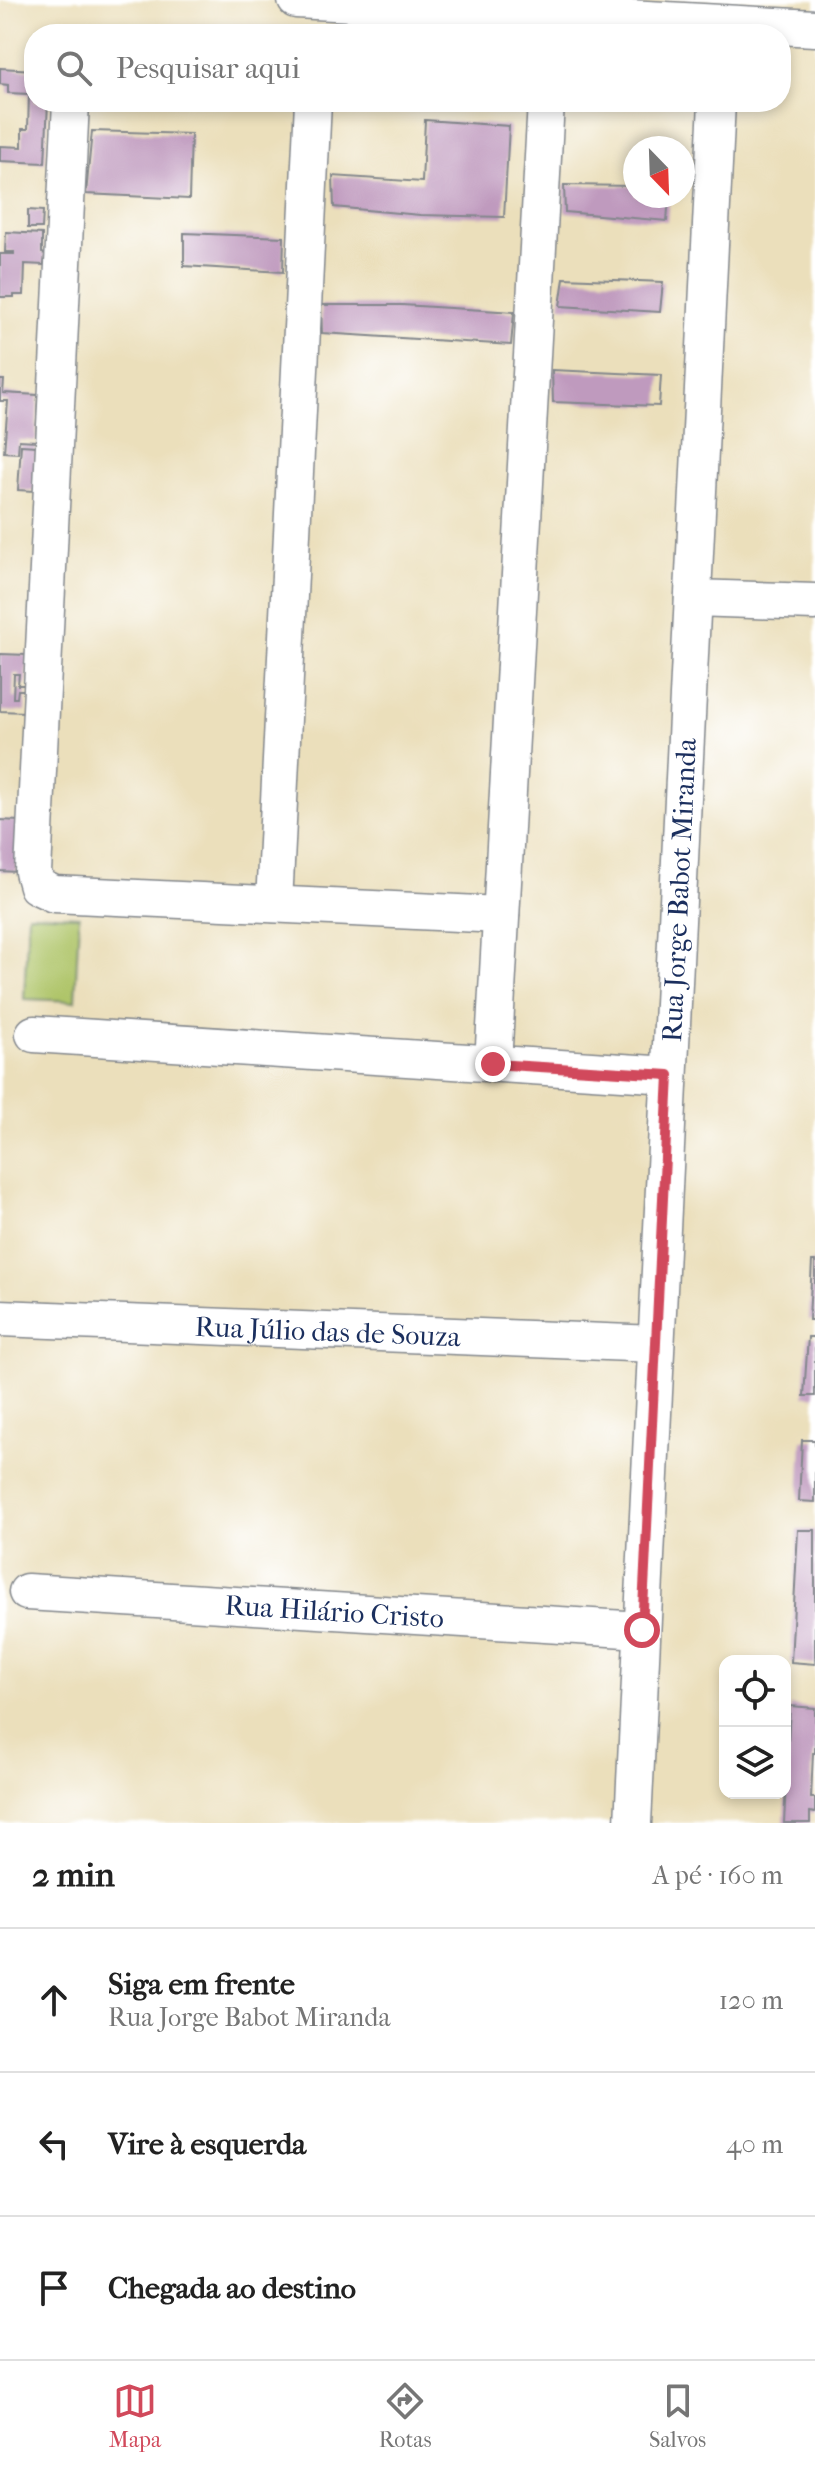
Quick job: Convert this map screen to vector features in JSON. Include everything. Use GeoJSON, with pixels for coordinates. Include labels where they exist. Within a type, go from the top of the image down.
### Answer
{"type":"FeatureCollection","features":[{"type":"Feature","properties":{"kind":"street"},"geometry":{"type":"LineString","coordinates":[[296,0],[444,4],[773,24]]}},
{"type":"Feature","properties":{"kind":"street"},"geometry":{"type":"LineString","coordinates":[[791,26],[815,28]]}},
{"type":"Feature","properties":{"kind":"street"},"geometry":{"type":"LineString","coordinates":[[71,112],[33,872],[37,886],[54,894],[501,915]]}},
{"type":"Feature","properties":{"kind":"street"},"geometry":{"type":"LineString","coordinates":[[274,904],[313,112]]}},
{"type":"Feature","properties":{"kind":"street"},"geometry":{"type":"LineString","coordinates":[[493,1064],[545,112]]}},
{"type":"Feature","properties":{"kind":"street","name":"Rua Jorge Babot Miranda"},"geometry":{"type":"LineString","coordinates":[[633,1823],[717,112]]}},
{"type":"Feature","properties":{"kind":"street"},"geometry":{"type":"LineString","coordinates":[[693,598],[815,602]]}},
{"type":"Feature","properties":{"kind":"street"},"geometry":{"type":"LineString","coordinates":[[34,1034],[669,1075]]}},
{"type":"Feature","properties":{"kind":"street","name":"Rua Júlio das de Souza"},"geometry":{"type":"LineString","coordinates":[[0,1318],[656,1344]]}},
{"type":"Feature","properties":{"kind":"street","name":"Rua Hilário Cristo"},"geometry":{"type":"LineString","coordinates":[[27,1592],[642,1630]]}},
{"type":"Feature","properties":{"kind":"green space"},"geometry":{"type":"Polygon","coordinates":[[[28,914],[79,916],[75,1001],[24,999],[28,914]]]}},
{"type":"Feature","properties":{"kind":"building"},"geometry":{"type":"Polygon","coordinates":[[[0,68],[24,69],[24,94],[8,93],[8,85],[0,84],[0,68]]]}},
{"type":"Feature","properties":{"kind":"building"},"geometry":{"type":"Polygon","coordinates":[[[28,112],[48,112],[45,163],[0,161],[0,146],[22,147],[22,129],[28,129],[28,112]]]}},
{"type":"Feature","properties":{"kind":"building"},"geometry":{"type":"Polygon","coordinates":[[[425,120],[509,126],[504,217],[420,215],[334,207],[333,176],[422,182],[425,120]]]}},
{"type":"Feature","properties":{"kind":"building"},"geometry":{"type":"Polygon","coordinates":[[[92,131],[191,134],[189,199],[86,194],[92,131]]]}},
{"type":"Feature","properties":{"kind":"building"},"geometry":{"type":"Polygon","coordinates":[[[564,185],[623,186],[623,208],[668,208],[667,221],[565,212],[564,185]]]}},
{"type":"Feature","properties":{"kind":"building"},"geometry":{"type":"Polygon","coordinates":[[[28,210],[43,211],[42,228],[28,228],[28,210]]]}},
{"type":"Feature","properties":{"kind":"building"},"geometry":{"type":"Polygon","coordinates":[[[6,232],[42,234],[44,265],[25,264],[24,295],[0,297],[0,254],[14,254],[5,252],[6,232]]]}},
{"type":"Feature","properties":{"kind":"building"},"geometry":{"type":"Polygon","coordinates":[[[184,233],[284,237],[283,272],[184,266],[184,233]]]}},
{"type":"Feature","properties":{"kind":"building"},"geometry":{"type":"Polygon","coordinates":[[[564,278],[663,282],[660,312],[560,306],[564,278]]]}},
{"type":"Feature","properties":{"kind":"building"},"geometry":{"type":"Polygon","coordinates":[[[321,305],[402,305],[514,312],[511,345],[322,333],[321,305]]]}},
{"type":"Feature","properties":{"kind":"building"},"geometry":{"type":"Polygon","coordinates":[[[552,370],[661,375],[659,406],[553,402],[552,370]]]}},
{"type":"Feature","properties":{"kind":"building"},"geometry":{"type":"Polygon","coordinates":[[[0,380],[4,380],[3,393],[38,395],[36,441],[19,440],[18,453],[4,452],[8,401],[0,401],[0,380]]]}},
{"type":"Feature","properties":{"kind":"building"},"geometry":{"type":"Polygon","coordinates":[[[21,445],[36,446],[34,491],[18,490],[21,445]]]}},
{"type":"Feature","properties":{"kind":"building"},"geometry":{"type":"Polygon","coordinates":[[[0,654],[27,655],[26,685],[18,685],[19,674],[14,674],[13,698],[17,698],[18,690],[26,690],[25,712],[0,711],[0,654]]]}},
{"type":"Feature","properties":{"kind":"building"},"geometry":{"type":"Polygon","coordinates":[[[0,820],[19,821],[17,872],[0,871],[0,820]]]}},
{"type":"Feature","properties":{"kind":"building"},"geometry":{"type":"Polygon","coordinates":[[[812,1261],[815,1261],[815,1320],[809,1320],[812,1261]]]}},
{"type":"Feature","properties":{"kind":"building"},"geometry":{"type":"Polygon","coordinates":[[[808,1337],[815,1337],[815,1396],[804,1396],[808,1337]]]}},
{"type":"Feature","properties":{"kind":"building"},"geometry":{"type":"Polygon","coordinates":[[[802,1440],[815,1440],[815,1502],[799,1501],[802,1440]]]}},
{"type":"Feature","properties":{"kind":"building"},"geometry":{"type":"Polygon","coordinates":[[[798,1530],[815,1530],[815,1664],[791,1662],[798,1530]]]}},
{"type":"Feature","properties":{"kind":"building"},"geometry":{"type":"Polygon","coordinates":[[[791,1706],[815,1708],[811,1798],[815,1798],[815,1813],[810,1812],[810,1823],[784,1823],[785,1799],[791,1799],[791,1706]]]}},
{"type":"Feature","properties":{"kind":"route"},"geometry":{"type":"LineString","coordinates":[[493,1064],[669,1075],[642,1630]]}}]}
